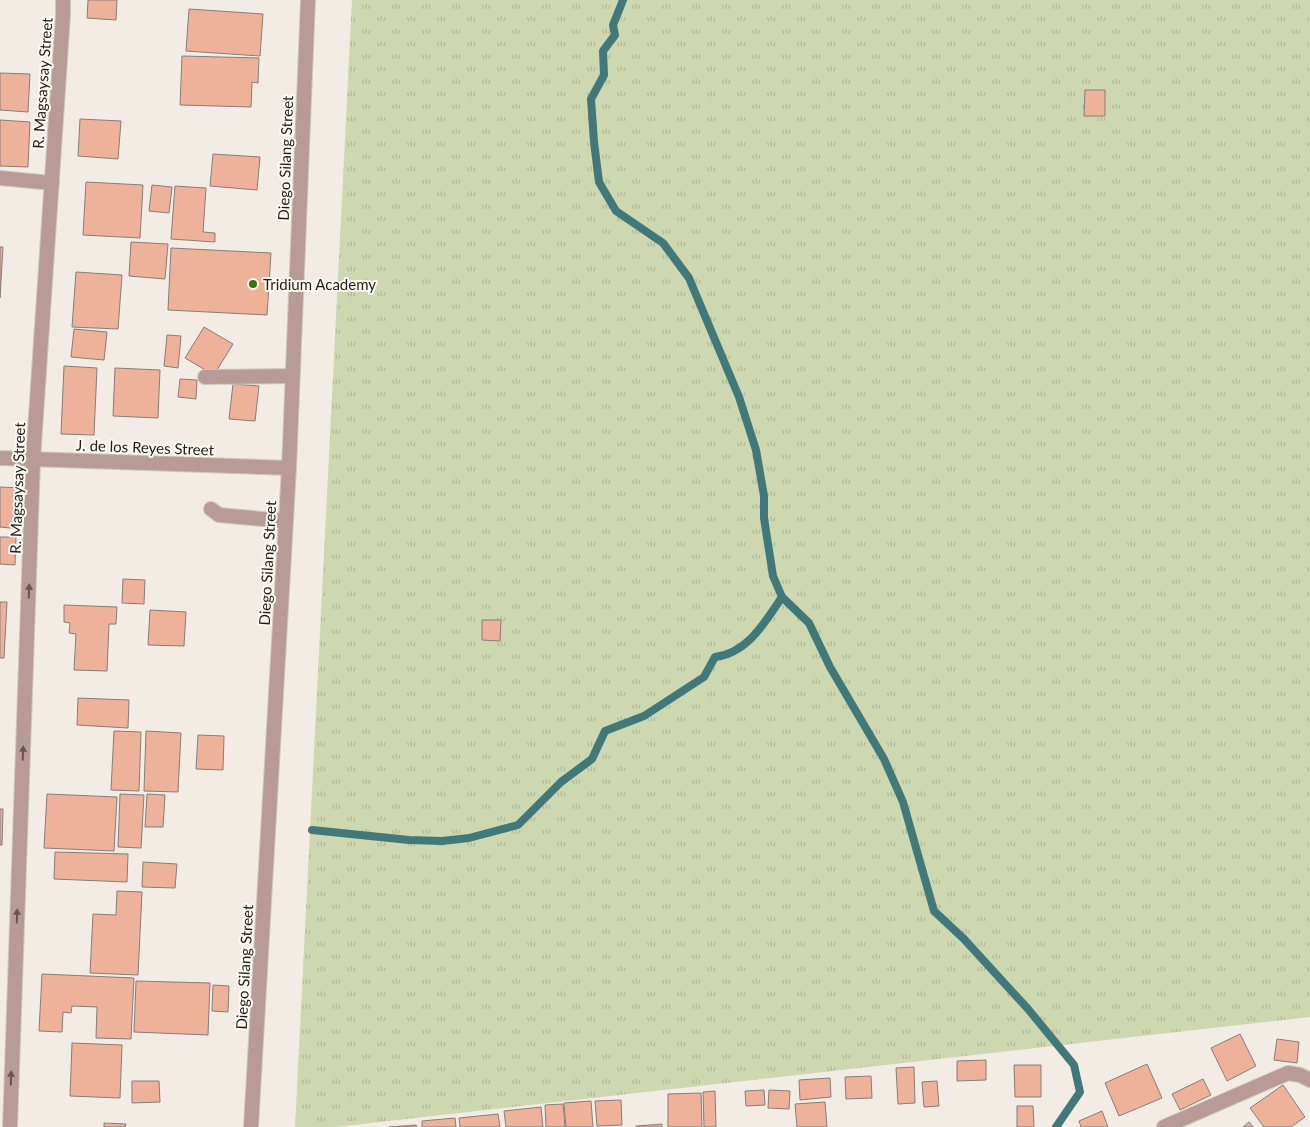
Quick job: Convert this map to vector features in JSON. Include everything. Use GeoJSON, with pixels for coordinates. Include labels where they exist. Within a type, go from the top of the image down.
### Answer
{"type":"FeatureCollection","features":[{"type":"Feature","properties":{"kind":"street","name":"R. Magsaysay Street"},"geometry":{"type":"LineString","coordinates":[[10,1127],[33,460],[63,0]]}},
{"type":"Feature","properties":{"kind":"street","name":"Diego Silang Street"},"geometry":{"type":"LineString","coordinates":[[251,1127],[288,468],[308,0]]}},
{"type":"Feature","properties":{"kind":"street"},"geometry":{"type":"LineString","coordinates":[[0,178],[52,183]]}},
{"type":"Feature","properties":{"kind":"street"},"geometry":{"type":"LineString","coordinates":[[205,377],[292,376]]}},
{"type":"Feature","properties":{"kind":"street","name":"J. de los Reyes Street"},"geometry":{"type":"LineString","coordinates":[[0,458],[288,468]]}},
{"type":"Feature","properties":{"kind":"street"},"geometry":{"type":"LineString","coordinates":[[212,509],[219,515],[285,521]]}},
{"type":"Feature","properties":{"kind":"street"},"geometry":{"type":"LineString","coordinates":[[1164,1127],[1288,1073],[1300,1075],[1310,1080]]}},
{"type":"Feature","properties":{"kind":"green space"},"geometry":{"type":"Polygon","coordinates":[[[352,0],[1310,0],[1310,1017],[336,1127],[295,1127],[352,0]]]}},
{"type":"Feature","properties":{"kind":"building"},"geometry":{"type":"Polygon","coordinates":[[[88,0],[117,0],[116,20],[87,18],[88,0]]]}},
{"type":"Feature","properties":{"kind":"building"},"geometry":{"type":"Polygon","coordinates":[[[189,9],[263,14],[260,56],[186,51],[189,9]]]}},
{"type":"Feature","properties":{"kind":"building"},"geometry":{"type":"Polygon","coordinates":[[[182,56],[259,58],[258,83],[252,82],[251,107],[180,105],[182,56]]]}},
{"type":"Feature","properties":{"kind":"building"},"geometry":{"type":"Polygon","coordinates":[[[0,73],[30,74],[28,112],[0,110],[0,73]]]}},
{"type":"Feature","properties":{"kind":"building"},"geometry":{"type":"Polygon","coordinates":[[[1085,90],[1105,90],[1105,116],[1084,116],[1085,90]]]}},
{"type":"Feature","properties":{"kind":"building"},"geometry":{"type":"Polygon","coordinates":[[[80,119],[121,121],[118,159],[78,156],[80,119]]]}},
{"type":"Feature","properties":{"kind":"building"},"geometry":{"type":"Polygon","coordinates":[[[0,120],[30,122],[28,167],[0,166],[0,120]]]}},
{"type":"Feature","properties":{"kind":"building"},"geometry":{"type":"Polygon","coordinates":[[[213,154],[260,157],[257,190],[210,186],[213,154]]]}},
{"type":"Feature","properties":{"kind":"building"},"geometry":{"type":"Polygon","coordinates":[[[86,182],[143,185],[140,238],[83,235],[86,182]]]}},
{"type":"Feature","properties":{"kind":"building"},"geometry":{"type":"Polygon","coordinates":[[[152,185],[172,187],[169,213],[149,211],[152,185]]]}},
{"type":"Feature","properties":{"kind":"building"},"geometry":{"type":"Polygon","coordinates":[[[175,186],[206,188],[203,232],[215,233],[215,242],[171,239],[175,186]]]}},
{"type":"Feature","properties":{"kind":"building"},"geometry":{"type":"Polygon","coordinates":[[[131,242],[168,244],[165,279],[129,276],[131,242]]]}},
{"type":"Feature","properties":{"kind":"building"},"geometry":{"type":"Polygon","coordinates":[[[0,247],[3,247],[0,298],[0,247]]]}},
{"type":"Feature","properties":{"kind":"building"},"geometry":{"type":"Polygon","coordinates":[[[171,248],[271,253],[267,315],[168,310],[171,248]]]}},
{"type":"Feature","properties":{"kind":"building"},"geometry":{"type":"Polygon","coordinates":[[[76,272],[122,275],[118,329],[72,327],[76,272]]]}},
{"type":"Feature","properties":{"kind":"building"},"geometry":{"type":"Polygon","coordinates":[[[204,327],[233,344],[214,375],[185,358],[204,327]]]}},
{"type":"Feature","properties":{"kind":"building"},"geometry":{"type":"Polygon","coordinates":[[[74,329],[107,332],[104,360],[71,357],[74,329]]]}},
{"type":"Feature","properties":{"kind":"building"},"geometry":{"type":"Polygon","coordinates":[[[167,335],[181,336],[178,368],[164,366],[167,335]]]}},
{"type":"Feature","properties":{"kind":"building"},"geometry":{"type":"Polygon","coordinates":[[[64,366],[97,368],[94,435],[61,434],[64,366]]]}},
{"type":"Feature","properties":{"kind":"building"},"geometry":{"type":"Polygon","coordinates":[[[115,368],[160,370],[158,418],[113,416],[115,368]]]}},
{"type":"Feature","properties":{"kind":"building"},"geometry":{"type":"Polygon","coordinates":[[[180,379],[197,380],[196,399],[178,397],[180,379]]]}},
{"type":"Feature","properties":{"kind":"building"},"geometry":{"type":"Polygon","coordinates":[[[233,384],[259,386],[255,421],[229,419],[233,384]]]}},
{"type":"Feature","properties":{"kind":"building"},"geometry":{"type":"Polygon","coordinates":[[[0,487],[23,488],[20,529],[0,527],[0,487]]]}},
{"type":"Feature","properties":{"kind":"building"},"geometry":{"type":"Polygon","coordinates":[[[0,537],[16,537],[15,565],[0,564],[0,537]]]}},
{"type":"Feature","properties":{"kind":"building"},"geometry":{"type":"Polygon","coordinates":[[[123,579],[145,580],[144,604],[122,603],[123,579]]]}},
{"type":"Feature","properties":{"kind":"building"},"geometry":{"type":"Polygon","coordinates":[[[0,602],[7,602],[4,658],[0,658],[0,602]]]}},
{"type":"Feature","properties":{"kind":"building"},"geometry":{"type":"Polygon","coordinates":[[[64,605],[117,607],[116,624],[109,624],[107,671],[74,670],[76,634],[69,633],[70,623],[64,622],[64,605]]]}},
{"type":"Feature","properties":{"kind":"building"},"geometry":{"type":"Polygon","coordinates":[[[150,610],[186,612],[184,646],[148,645],[150,610]]]}},
{"type":"Feature","properties":{"kind":"building"},"geometry":{"type":"Polygon","coordinates":[[[482,620],[501,620],[500,641],[482,640],[482,620]]]}},
{"type":"Feature","properties":{"kind":"building"},"geometry":{"type":"Polygon","coordinates":[[[78,698],[129,700],[128,728],[77,725],[78,698]]]}},
{"type":"Feature","properties":{"kind":"building"},"geometry":{"type":"Polygon","coordinates":[[[114,731],[141,732],[139,791],[111,790],[114,731]]]}},
{"type":"Feature","properties":{"kind":"building"},"geometry":{"type":"Polygon","coordinates":[[[146,731],[181,733],[178,792],[144,791],[146,731]]]}},
{"type":"Feature","properties":{"kind":"building"},"geometry":{"type":"Polygon","coordinates":[[[198,735],[224,736],[223,770],[196,769],[198,735]]]}},
{"type":"Feature","properties":{"kind":"building"},"geometry":{"type":"Polygon","coordinates":[[[47,794],[117,797],[114,851],[44,848],[47,794]]]}},
{"type":"Feature","properties":{"kind":"building"},"geometry":{"type":"Polygon","coordinates":[[[120,794],[144,795],[141,848],[118,847],[120,794]]]}},
{"type":"Feature","properties":{"kind":"building"},"geometry":{"type":"Polygon","coordinates":[[[147,794],[165,795],[163,827],[145,827],[147,794]]]}},
{"type":"Feature","properties":{"kind":"building"},"geometry":{"type":"Polygon","coordinates":[[[0,809],[3,809],[2,845],[0,845],[0,809]]]}},
{"type":"Feature","properties":{"kind":"building"},"geometry":{"type":"Polygon","coordinates":[[[55,852],[128,854],[127,882],[54,879],[55,852]]]}},
{"type":"Feature","properties":{"kind":"building"},"geometry":{"type":"Polygon","coordinates":[[[143,862],[177,864],[175,888],[142,887],[143,862]]]}},
{"type":"Feature","properties":{"kind":"building"},"geometry":{"type":"Polygon","coordinates":[[[117,891],[142,892],[138,975],[90,973],[93,914],[116,915],[117,891]]]}},
{"type":"Feature","properties":{"kind":"building"},"geometry":{"type":"Polygon","coordinates":[[[42,974],[134,978],[131,1039],[96,1038],[97,1007],[72,1006],[71,1013],[63,1012],[62,1032],[39,1031],[42,974]]]}},
{"type":"Feature","properties":{"kind":"building"},"geometry":{"type":"Polygon","coordinates":[[[136,981],[210,983],[208,1035],[134,1032],[136,981]]]}},
{"type":"Feature","properties":{"kind":"building"},"geometry":{"type":"Polygon","coordinates":[[[213,985],[229,986],[228,1012],[212,1011],[213,985]]]}},
{"type":"Feature","properties":{"kind":"building"},"geometry":{"type":"Polygon","coordinates":[[[1240,1034],[1256,1066],[1227,1081],[1211,1048],[1240,1034]]]}},
{"type":"Feature","properties":{"kind":"building"},"geometry":{"type":"Polygon","coordinates":[[[1277,1039],[1299,1042],[1297,1063],[1274,1060],[1277,1039]]]}},
{"type":"Feature","properties":{"kind":"building"},"geometry":{"type":"Polygon","coordinates":[[[72,1043],[122,1045],[120,1098],[70,1096],[72,1043]]]}},
{"type":"Feature","properties":{"kind":"building"},"geometry":{"type":"Polygon","coordinates":[[[986,1060],[986,1080],[957,1081],[957,1061],[986,1060]]]}},
{"type":"Feature","properties":{"kind":"building"},"geometry":{"type":"Polygon","coordinates":[[[1147,1064],[1162,1098],[1119,1116],[1105,1083],[1147,1064]]]}},
{"type":"Feature","properties":{"kind":"building"},"geometry":{"type":"Polygon","coordinates":[[[1014,1065],[1041,1065],[1041,1097],[1015,1097],[1014,1065]]]}},
{"type":"Feature","properties":{"kind":"building"},"geometry":{"type":"Polygon","coordinates":[[[914,1067],[915,1103],[898,1104],[896,1068],[914,1067]]]}},
{"type":"Feature","properties":{"kind":"building"},"geometry":{"type":"Polygon","coordinates":[[[871,1076],[872,1098],[846,1099],[845,1077],[871,1076]]]}},
{"type":"Feature","properties":{"kind":"building"},"geometry":{"type":"Polygon","coordinates":[[[830,1078],[831,1097],[800,1100],[799,1080],[830,1078]]]}},
{"type":"Feature","properties":{"kind":"building"},"geometry":{"type":"Polygon","coordinates":[[[1203,1079],[1211,1095],[1180,1110],[1172,1094],[1203,1079]]]}},
{"type":"Feature","properties":{"kind":"building"},"geometry":{"type":"Polygon","coordinates":[[[132,1081],[159,1081],[160,1102],[132,1103],[132,1081]]]}},
{"type":"Feature","properties":{"kind":"building"},"geometry":{"type":"Polygon","coordinates":[[[937,1081],[939,1106],[924,1107],[922,1082],[937,1081]]]}},
{"type":"Feature","properties":{"kind":"building"},"geometry":{"type":"Polygon","coordinates":[[[1283,1085],[1305,1117],[1291,1127],[1264,1127],[1250,1108],[1283,1085]]]}},
{"type":"Feature","properties":{"kind":"building"},"geometry":{"type":"Polygon","coordinates":[[[764,1090],[765,1105],[746,1106],[745,1091],[764,1090]]]}},
{"type":"Feature","properties":{"kind":"building"},"geometry":{"type":"Polygon","coordinates":[[[769,1090],[790,1091],[789,1109],[768,1108],[769,1090]]]}},
{"type":"Feature","properties":{"kind":"building"},"geometry":{"type":"Polygon","coordinates":[[[715,1091],[716,1127],[704,1127],[703,1092],[715,1091]]]}},
{"type":"Feature","properties":{"kind":"building"},"geometry":{"type":"Polygon","coordinates":[[[701,1093],[702,1127],[668,1127],[668,1094],[701,1093]]]}},
{"type":"Feature","properties":{"kind":"building"},"geometry":{"type":"Polygon","coordinates":[[[621,1100],[622,1125],[597,1126],[595,1101],[621,1100]]]}},
{"type":"Feature","properties":{"kind":"building"},"geometry":{"type":"Polygon","coordinates":[[[591,1101],[593,1127],[566,1127],[564,1103],[591,1101]]]}},
{"type":"Feature","properties":{"kind":"building"},"geometry":{"type":"Polygon","coordinates":[[[825,1102],[827,1127],[797,1127],[795,1104],[825,1102]]]}},
{"type":"Feature","properties":{"kind":"building"},"geometry":{"type":"Polygon","coordinates":[[[563,1104],[565,1127],[546,1127],[545,1105],[563,1104]]]}},
{"type":"Feature","properties":{"kind":"building"},"geometry":{"type":"Polygon","coordinates":[[[1017,1106],[1033,1106],[1034,1127],[1017,1127],[1017,1106]]]}},
{"type":"Feature","properties":{"kind":"building"},"geometry":{"type":"Polygon","coordinates":[[[541,1107],[543,1127],[506,1127],[504,1111],[541,1107]]]}},
{"type":"Feature","properties":{"kind":"building"},"geometry":{"type":"Polygon","coordinates":[[[1102,1111],[1108,1127],[1081,1127],[1079,1121],[1102,1111]]]}},
{"type":"Feature","properties":{"kind":"building"},"geometry":{"type":"Polygon","coordinates":[[[498,1114],[500,1127],[460,1127],[459,1118],[498,1114]]]}},
{"type":"Feature","properties":{"kind":"building"},"geometry":{"type":"Polygon","coordinates":[[[455,1118],[456,1127],[422,1127],[422,1121],[455,1118]]]}},
{"type":"Feature","properties":{"kind":"building"},"geometry":{"type":"Polygon","coordinates":[[[1249,1122],[1253,1127],[1243,1127],[1249,1122]]]}},
{"type":"Feature","properties":{"kind":"building"},"geometry":{"type":"Polygon","coordinates":[[[104,1123],[126,1124],[125,1127],[104,1127],[104,1123]]]}},
{"type":"Feature","properties":{"kind":"building"},"geometry":{"type":"Polygon","coordinates":[[[662,1124],[662,1127],[636,1127],[636,1126],[662,1124]]]}},
{"type":"Feature","properties":{"kind":"building"},"geometry":{"type":"Polygon","coordinates":[[[416,1125],[417,1127],[389,1127],[416,1125]]]}},
{"type":"Feature","properties":{"kind":"waterway"},"geometry":{"type":"LineString","coordinates":[[623,0],[613,25],[615,35],[603,51],[604,75],[591,99],[599,182],[616,211],[663,243],[689,278],[739,397],[756,450],[764,496],[764,518],[773,576],[782,597],[809,623],[830,667],[884,759],[903,802],[934,911],[964,939],[1028,1009],[1074,1065],[1080,1092],[1056,1127]]}},
{"type":"Feature","properties":{"kind":"waterway"},"geometry":{"type":"LineString","coordinates":[[312,830],[409,840],[442,841],[469,838],[518,825],[561,782],[592,759],[605,731],[644,716],[704,677],[715,657],[737,649],[754,635],[782,597]]}},
{"type":"Feature","properties":{"kind":"place","name":"Tridium Academy"},"geometry":{"type":"Point","coordinates":[253,284]}}]}
